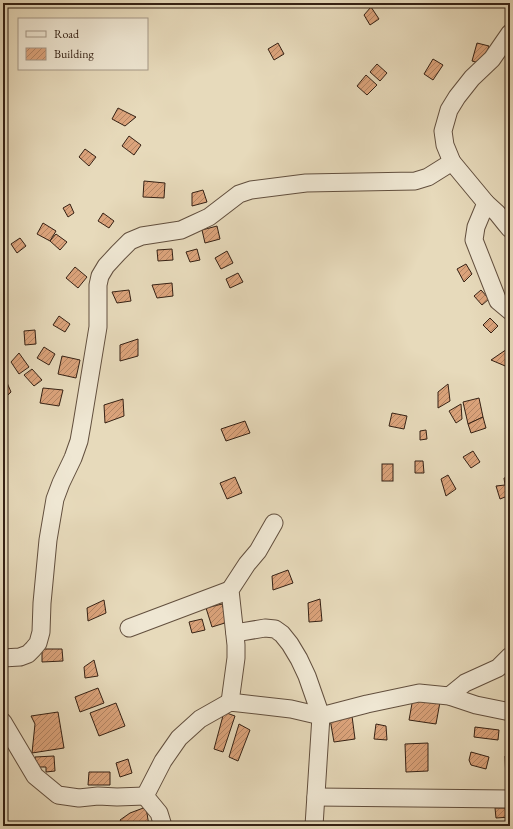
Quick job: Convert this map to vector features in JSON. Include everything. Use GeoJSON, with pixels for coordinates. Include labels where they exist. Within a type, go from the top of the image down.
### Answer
{"type":"FeatureCollection","features":[{"type":"Feature","properties":{"kind":"street"},"geometry":{"type":"LineString","coordinates":[[510,33],[492,60],[472,78],[457,97],[449,110],[443,131],[444,145],[452,162],[510,229]]}},
{"type":"Feature","properties":{"kind":"street"},"geometry":{"type":"LineString","coordinates":[[3,658],[20,657],[28,654],[38,643],[41,632],[42,603],[48,540],[55,499],[60,483],[73,458],[79,441],[98,327],[98,286],[100,276],[106,266],[130,241],[142,236],[181,230],[209,217],[239,194],[251,190],[306,183],[415,181],[428,177],[452,162]]}},
{"type":"Feature","properties":{"kind":"street"},"geometry":{"type":"LineString","coordinates":[[486,203],[476,228],[474,240],[498,301],[510,311]]}},
{"type":"Feature","properties":{"kind":"street"},"geometry":{"type":"LineString","coordinates":[[129,628],[230,590],[247,564],[258,552],[274,523]]}},
{"type":"Feature","properties":{"kind":"street"},"geometry":{"type":"LineString","coordinates":[[230,590],[236,633],[236,658],[230,702]]}},
{"type":"Feature","properties":{"kind":"street"},"geometry":{"type":"LineString","coordinates":[[236,633],[265,628],[275,629],[282,634],[299,659],[307,676],[321,716],[314,826]]}},
{"type":"Feature","properties":{"kind":"street"},"geometry":{"type":"LineString","coordinates":[[449,696],[465,683],[498,668],[510,656]]}},
{"type":"Feature","properties":{"kind":"street"},"geometry":{"type":"LineString","coordinates":[[145,796],[163,761],[179,738],[200,719],[230,702],[291,709],[321,716],[366,704],[419,693],[449,696],[476,705],[510,712]]}},
{"type":"Feature","properties":{"kind":"street"},"geometry":{"type":"LineString","coordinates":[[3,722],[35,776],[58,795],[79,798],[98,796],[145,796]]}},
{"type":"Feature","properties":{"kind":"street"},"geometry":{"type":"LineString","coordinates":[[145,796],[159,813],[163,826]]}},
{"type":"Feature","properties":{"kind":"street"},"geometry":{"type":"LineString","coordinates":[[316,797],[510,799]]}},
{"type":"Feature","properties":{"kind":"building"},"geometry":{"type":"Polygon","coordinates":[[[371,7],[379,19],[370,25],[364,15],[371,7]]]}},
{"type":"Feature","properties":{"kind":"building"},"geometry":{"type":"Polygon","coordinates":[[[278,43],[284,54],[274,60],[268,49],[278,43]]]}},
{"type":"Feature","properties":{"kind":"building"},"geometry":{"type":"Polygon","coordinates":[[[477,43],[489,46],[483,64],[472,61],[477,43]]]}},
{"type":"Feature","properties":{"kind":"building"},"geometry":{"type":"Polygon","coordinates":[[[433,59],[443,65],[433,80],[424,74],[433,59]]]}},
{"type":"Feature","properties":{"kind":"building"},"geometry":{"type":"Polygon","coordinates":[[[377,64],[387,73],[380,81],[370,72],[377,64]]]}},
{"type":"Feature","properties":{"kind":"building"},"geometry":{"type":"Polygon","coordinates":[[[366,75],[377,85],[367,95],[357,86],[366,75]]]}},
{"type":"Feature","properties":{"kind":"building"},"geometry":{"type":"Polygon","coordinates":[[[118,108],[136,117],[125,126],[112,119],[118,108]]]}},
{"type":"Feature","properties":{"kind":"building"},"geometry":{"type":"Polygon","coordinates":[[[129,136],[141,145],[134,155],[122,146],[129,136]]]}},
{"type":"Feature","properties":{"kind":"building"},"geometry":{"type":"Polygon","coordinates":[[[85,149],[96,157],[89,166],[79,157],[85,149]]]}},
{"type":"Feature","properties":{"kind":"building"},"geometry":{"type":"Polygon","coordinates":[[[144,181],[165,183],[164,198],[143,197],[144,181]]]}},
{"type":"Feature","properties":{"kind":"building"},"geometry":{"type":"Polygon","coordinates":[[[203,190],[207,202],[192,206],[192,193],[203,190]]]}},
{"type":"Feature","properties":{"kind":"building"},"geometry":{"type":"Polygon","coordinates":[[[70,204],[74,213],[68,217],[63,208],[70,204]]]}},
{"type":"Feature","properties":{"kind":"building"},"geometry":{"type":"Polygon","coordinates":[[[103,213],[114,221],[109,228],[98,221],[103,213]]]}},
{"type":"Feature","properties":{"kind":"building"},"geometry":{"type":"Polygon","coordinates":[[[43,223],[56,231],[50,241],[37,234],[43,223]]]}},
{"type":"Feature","properties":{"kind":"building"},"geometry":{"type":"Polygon","coordinates":[[[217,226],[220,239],[205,243],[202,230],[217,226]]]}},
{"type":"Feature","properties":{"kind":"building"},"geometry":{"type":"Polygon","coordinates":[[[56,234],[67,242],[60,250],[50,241],[56,234]]]}},
{"type":"Feature","properties":{"kind":"building"},"geometry":{"type":"Polygon","coordinates":[[[20,238],[26,246],[17,253],[11,244],[20,238]]]}},
{"type":"Feature","properties":{"kind":"building"},"geometry":{"type":"Polygon","coordinates":[[[172,249],[173,260],[158,261],[157,250],[172,249]]]}},
{"type":"Feature","properties":{"kind":"building"},"geometry":{"type":"Polygon","coordinates":[[[197,249],[200,260],[190,262],[186,252],[197,249]]]}},
{"type":"Feature","properties":{"kind":"building"},"geometry":{"type":"Polygon","coordinates":[[[227,251],[233,263],[221,269],[215,258],[227,251]]]}},
{"type":"Feature","properties":{"kind":"building"},"geometry":{"type":"Polygon","coordinates":[[[466,264],[472,274],[464,282],[457,269],[466,264]]]}},
{"type":"Feature","properties":{"kind":"building"},"geometry":{"type":"Polygon","coordinates":[[[75,267],[87,277],[78,288],[66,278],[75,267]]]}},
{"type":"Feature","properties":{"kind":"building"},"geometry":{"type":"Polygon","coordinates":[[[238,273],[243,282],[230,288],[226,279],[238,273]]]}},
{"type":"Feature","properties":{"kind":"building"},"geometry":{"type":"Polygon","coordinates":[[[172,283],[173,296],[157,298],[152,285],[172,283]]]}},
{"type":"Feature","properties":{"kind":"building"},"geometry":{"type":"Polygon","coordinates":[[[129,290],[131,301],[117,303],[112,292],[129,290]]]}},
{"type":"Feature","properties":{"kind":"building"},"geometry":{"type":"Polygon","coordinates":[[[481,290],[489,299],[482,305],[474,296],[481,290]]]}},
{"type":"Feature","properties":{"kind":"building"},"geometry":{"type":"Polygon","coordinates":[[[59,316],[70,324],[65,332],[53,325],[59,316]]]}},
{"type":"Feature","properties":{"kind":"building"},"geometry":{"type":"Polygon","coordinates":[[[490,318],[498,326],[491,333],[483,325],[490,318]]]}},
{"type":"Feature","properties":{"kind":"building"},"geometry":{"type":"Polygon","coordinates":[[[35,330],[36,344],[25,345],[24,331],[35,330]]]}},
{"type":"Feature","properties":{"kind":"building"},"geometry":{"type":"Polygon","coordinates":[[[138,339],[138,356],[120,361],[120,345],[138,339]]]}},
{"type":"Feature","properties":{"kind":"building"},"geometry":{"type":"Polygon","coordinates":[[[44,347],[55,354],[49,365],[37,358],[44,347]]]}},
{"type":"Feature","properties":{"kind":"building"},"geometry":{"type":"Polygon","coordinates":[[[510,347],[510,368],[491,360],[510,347]]]}},
{"type":"Feature","properties":{"kind":"building"},"geometry":{"type":"Polygon","coordinates":[[[19,353],[29,367],[19,374],[11,362],[19,353]]]}},
{"type":"Feature","properties":{"kind":"building"},"geometry":{"type":"Polygon","coordinates":[[[62,356],[80,360],[76,378],[58,374],[62,356]]]}},
{"type":"Feature","properties":{"kind":"building"},"geometry":{"type":"Polygon","coordinates":[[[32,369],[42,380],[34,386],[24,375],[32,369]]]}},
{"type":"Feature","properties":{"kind":"building"},"geometry":{"type":"Polygon","coordinates":[[[5,378],[11,392],[5,398],[3,393],[3,380],[5,378]]]}},
{"type":"Feature","properties":{"kind":"building"},"geometry":{"type":"Polygon","coordinates":[[[448,384],[450,401],[438,408],[438,392],[448,384]]]}},
{"type":"Feature","properties":{"kind":"building"},"geometry":{"type":"Polygon","coordinates":[[[43,388],[63,390],[59,406],[40,403],[43,388]]]}},
{"type":"Feature","properties":{"kind":"building"},"geometry":{"type":"Polygon","coordinates":[[[479,398],[483,417],[468,424],[463,402],[479,398]]]}},
{"type":"Feature","properties":{"kind":"building"},"geometry":{"type":"Polygon","coordinates":[[[123,399],[124,416],[105,423],[104,405],[123,399]]]}},
{"type":"Feature","properties":{"kind":"building"},"geometry":{"type":"Polygon","coordinates":[[[461,404],[462,419],[456,423],[449,411],[461,404]]]}},
{"type":"Feature","properties":{"kind":"building"},"geometry":{"type":"Polygon","coordinates":[[[392,413],[407,416],[404,429],[389,426],[392,413]]]}},
{"type":"Feature","properties":{"kind":"building"},"geometry":{"type":"Polygon","coordinates":[[[483,417],[486,428],[471,433],[468,424],[483,417]]]}},
{"type":"Feature","properties":{"kind":"building"},"geometry":{"type":"Polygon","coordinates":[[[245,421],[250,433],[226,441],[221,429],[245,421]]]}},
{"type":"Feature","properties":{"kind":"building"},"geometry":{"type":"Polygon","coordinates":[[[426,430],[427,439],[420,440],[420,431],[426,430]]]}},
{"type":"Feature","properties":{"kind":"building"},"geometry":{"type":"Polygon","coordinates":[[[473,451],[480,462],[471,468],[463,457],[473,451]]]}},
{"type":"Feature","properties":{"kind":"building"},"geometry":{"type":"Polygon","coordinates":[[[415,461],[423,461],[424,473],[415,473],[415,461]]]}},
{"type":"Feature","properties":{"kind":"building"},"geometry":{"type":"Polygon","coordinates":[[[382,464],[393,464],[393,481],[382,481],[382,464]]]}},
{"type":"Feature","properties":{"kind":"building"},"geometry":{"type":"Polygon","coordinates":[[[448,475],[456,489],[446,496],[441,479],[448,475]]]}},
{"type":"Feature","properties":{"kind":"building"},"geometry":{"type":"Polygon","coordinates":[[[235,477],[242,493],[227,499],[220,483],[235,477]]]}},
{"type":"Feature","properties":{"kind":"building"},"geometry":{"type":"Polygon","coordinates":[[[510,477],[510,495],[500,499],[496,486],[505,485],[504,478],[510,477]]]}},
{"type":"Feature","properties":{"kind":"building"},"geometry":{"type":"Polygon","coordinates":[[[288,570],[293,583],[273,590],[272,576],[288,570]]]}},
{"type":"Feature","properties":{"kind":"building"},"geometry":{"type":"Polygon","coordinates":[[[320,599],[322,621],[309,622],[308,603],[320,599]]]}},
{"type":"Feature","properties":{"kind":"building"},"geometry":{"type":"Polygon","coordinates":[[[104,600],[106,613],[88,621],[87,608],[104,600]]]}},
{"type":"Feature","properties":{"kind":"building"},"geometry":{"type":"Polygon","coordinates":[[[222,604],[228,622],[212,627],[206,608],[222,604]]]}},
{"type":"Feature","properties":{"kind":"building"},"geometry":{"type":"Polygon","coordinates":[[[202,619],[205,630],[192,633],[189,622],[202,619]]]}},
{"type":"Feature","properties":{"kind":"building"},"geometry":{"type":"Polygon","coordinates":[[[42,649],[62,649],[63,661],[42,662],[42,649]]]}},
{"type":"Feature","properties":{"kind":"building"},"geometry":{"type":"Polygon","coordinates":[[[94,660],[98,676],[85,678],[84,667],[94,660]]]}},
{"type":"Feature","properties":{"kind":"building"},"geometry":{"type":"Polygon","coordinates":[[[98,688],[104,703],[80,712],[75,697],[98,688]]]}},
{"type":"Feature","properties":{"kind":"building"},"geometry":{"type":"Polygon","coordinates":[[[413,698],[440,702],[436,724],[409,720],[413,698]]]}},
{"type":"Feature","properties":{"kind":"building"},"geometry":{"type":"Polygon","coordinates":[[[116,703],[125,726],[99,736],[90,713],[116,703]]]}},
{"type":"Feature","properties":{"kind":"building"},"geometry":{"type":"Polygon","coordinates":[[[58,712],[64,748],[32,753],[35,724],[31,716],[58,712]]]}},
{"type":"Feature","properties":{"kind":"building"},"geometry":{"type":"Polygon","coordinates":[[[224,712],[235,716],[223,752],[214,749],[224,712]]]}},
{"type":"Feature","properties":{"kind":"building"},"geometry":{"type":"Polygon","coordinates":[[[352,716],[355,739],[334,742],[330,719],[352,716]]]}},
{"type":"Feature","properties":{"kind":"building"},"geometry":{"type":"Polygon","coordinates":[[[239,724],[250,730],[238,761],[229,757],[239,724]]]}},
{"type":"Feature","properties":{"kind":"building"},"geometry":{"type":"Polygon","coordinates":[[[376,724],[386,726],[387,740],[374,739],[376,724]]]}},
{"type":"Feature","properties":{"kind":"building"},"geometry":{"type":"Polygon","coordinates":[[[475,727],[499,730],[498,740],[474,737],[475,727]]]}},
{"type":"Feature","properties":{"kind":"building"},"geometry":{"type":"Polygon","coordinates":[[[428,743],[428,771],[406,772],[405,744],[428,743]]]}},
{"type":"Feature","properties":{"kind":"building"},"geometry":{"type":"Polygon","coordinates":[[[471,752],[489,757],[486,769],[471,765],[469,760],[471,752]]]}},
{"type":"Feature","properties":{"kind":"building"},"geometry":{"type":"Polygon","coordinates":[[[510,755],[510,780],[506,780],[505,756],[510,755]]]}},
{"type":"Feature","properties":{"kind":"building"},"geometry":{"type":"Polygon","coordinates":[[[54,756],[55,771],[46,772],[46,767],[36,767],[35,757],[54,756]]]}},
{"type":"Feature","properties":{"kind":"building"},"geometry":{"type":"Polygon","coordinates":[[[128,759],[132,773],[120,777],[116,763],[128,759]]]}},
{"type":"Feature","properties":{"kind":"building"},"geometry":{"type":"Polygon","coordinates":[[[89,772],[110,772],[110,785],[88,785],[89,772]]]}},
{"type":"Feature","properties":{"kind":"building"},"geometry":{"type":"Polygon","coordinates":[[[146,807],[149,826],[124,826],[120,820],[130,813],[146,807]]]}},
{"type":"Feature","properties":{"kind":"building"},"geometry":{"type":"Polygon","coordinates":[[[495,808],[510,808],[510,817],[496,818],[495,808]]]}}]}
